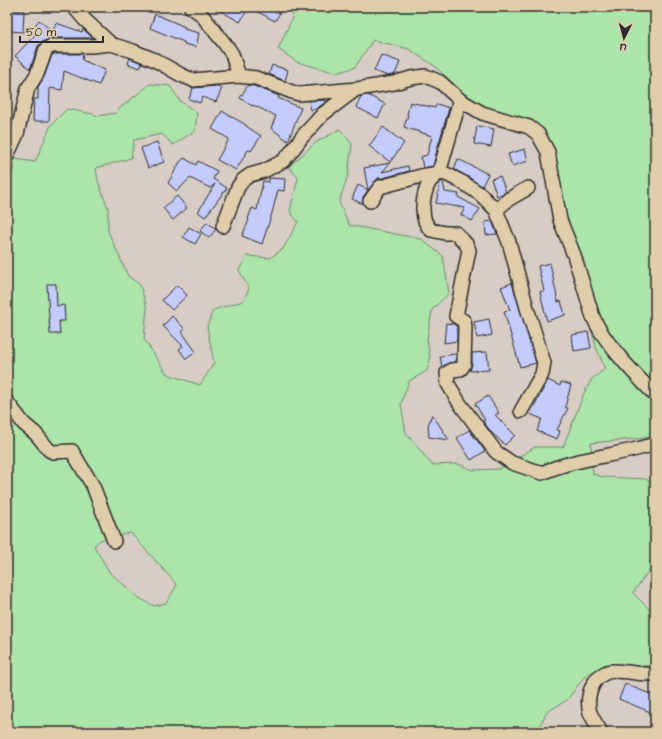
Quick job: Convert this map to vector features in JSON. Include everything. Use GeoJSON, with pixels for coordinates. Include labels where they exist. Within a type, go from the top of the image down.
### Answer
{"type":"FeatureCollection","features":[{"type":"Feature","properties":{"kind":"street"},"geometry":{"type":"LineString","coordinates":[[74,7],[84,20],[111,44]]}},
{"type":"Feature","properties":{"kind":"street"},"geometry":{"type":"LineString","coordinates":[[191,7],[201,14],[229,49],[232,54],[238,76]]}},
{"type":"Feature","properties":{"kind":"street"},"geometry":{"type":"LineString","coordinates":[[7,156],[17,134],[28,88],[37,74],[46,49],[52,46],[92,46],[111,44],[155,60],[171,71],[193,80],[238,76],[256,78],[299,94],[357,89],[426,76],[440,82],[460,100],[487,116],[528,127],[538,134],[548,152],[560,220],[574,255],[597,327],[618,354],[655,395]]}},
{"type":"Feature","properties":{"kind":"street"},"geometry":{"type":"LineString","coordinates":[[223,226],[238,187],[243,180],[250,175],[264,171],[283,161],[323,114],[357,89]]}},
{"type":"Feature","properties":{"kind":"street"},"geometry":{"type":"LineString","coordinates":[[460,100],[439,173],[426,187],[422,209],[423,219],[431,230],[445,233],[456,233],[466,244],[469,250],[456,316],[464,321],[464,364],[461,369],[452,370],[447,373],[448,384],[460,404],[496,452],[512,463],[542,473],[552,468],[588,458],[636,450],[655,444]]}},
{"type":"Feature","properties":{"kind":"street"},"geometry":{"type":"LineString","coordinates":[[370,201],[380,187],[421,176],[439,173],[446,174],[462,182],[480,194],[496,210],[509,242],[544,363],[542,374],[521,411]]}},
{"type":"Feature","properties":{"kind":"street"},"geometry":{"type":"LineString","coordinates":[[496,210],[509,199],[528,188]]}},
{"type":"Feature","properties":{"kind":"street"},"geometry":{"type":"LineString","coordinates":[[7,402],[20,420],[36,434],[49,450],[53,452],[72,451],[92,486],[114,541]]}},
{"type":"Feature","properties":{"kind":"street"},"geometry":{"type":"LineString","coordinates":[[601,732],[590,712],[590,689],[594,681],[607,672],[615,671],[655,674]]}},
{"type":"Feature","properties":{"kind":"green space"},"geometry":{"type":"Polygon","coordinates":[[[295,7],[655,7],[655,435],[645,438],[591,443],[593,474],[603,477],[646,479],[655,485],[655,563],[633,593],[655,615],[655,666],[606,664],[585,676],[567,700],[547,712],[536,732],[7,732],[7,203],[15,159],[35,162],[51,125],[67,109],[98,116],[116,113],[150,84],[170,86],[180,101],[197,113],[195,131],[173,145],[162,134],[134,140],[131,158],[96,168],[98,181],[108,208],[108,231],[128,276],[140,285],[147,308],[144,339],[167,374],[200,385],[214,363],[207,327],[213,310],[243,301],[249,289],[239,270],[247,256],[270,258],[283,249],[298,222],[290,211],[298,178],[289,167],[315,143],[340,129],[352,144],[348,175],[339,202],[349,225],[421,239],[443,256],[449,293],[432,310],[427,339],[430,359],[427,371],[409,381],[401,404],[406,433],[432,465],[458,464],[473,470],[499,469],[535,447],[563,447],[584,393],[592,379],[605,369],[596,347],[581,292],[550,202],[546,168],[546,139],[472,102],[436,67],[409,49],[373,40],[355,67],[337,73],[297,62],[278,49],[291,21],[295,7]],[[131,533],[100,540],[94,546],[110,573],[139,598],[154,606],[166,603],[177,585],[131,533]]]}},
{"type":"Feature","properties":{"kind":"building"},"geometry":{"type":"Polygon","coordinates":[[[214,7],[249,7],[240,22],[214,7]]]}},
{"type":"Feature","properties":{"kind":"building"},"geometry":{"type":"Polygon","coordinates":[[[249,7],[273,7],[281,11],[275,21],[249,7]]]}},
{"type":"Feature","properties":{"kind":"building"},"geometry":{"type":"Polygon","coordinates":[[[11,10],[24,11],[23,32],[10,31],[11,10]]]}},
{"type":"Feature","properties":{"kind":"building"},"geometry":{"type":"Polygon","coordinates":[[[155,14],[185,27],[184,29],[199,33],[196,47],[184,44],[184,42],[150,28],[155,14]]]}},
{"type":"Feature","properties":{"kind":"building"},"geometry":{"type":"Polygon","coordinates":[[[39,20],[53,32],[56,23],[82,32],[83,29],[93,38],[52,38],[42,42],[38,46],[30,69],[15,56],[37,33],[30,32],[39,20]]]}},
{"type":"Feature","properties":{"kind":"building"},"geometry":{"type":"Polygon","coordinates":[[[83,54],[82,60],[105,70],[99,85],[64,71],[62,90],[50,88],[49,121],[33,121],[34,99],[38,99],[38,87],[44,77],[52,55],[83,54]]]}},
{"type":"Feature","properties":{"kind":"building"},"geometry":{"type":"Polygon","coordinates":[[[381,55],[400,62],[395,74],[388,76],[374,71],[381,55]]]}},
{"type":"Feature","properties":{"kind":"building"},"geometry":{"type":"Polygon","coordinates":[[[130,58],[142,63],[140,68],[128,64],[130,58]]]}},
{"type":"Feature","properties":{"kind":"building"},"geometry":{"type":"Polygon","coordinates":[[[272,65],[288,70],[285,81],[269,74],[272,65]]]}},
{"type":"Feature","properties":{"kind":"building"},"geometry":{"type":"Polygon","coordinates":[[[248,85],[279,96],[278,98],[301,108],[288,141],[271,128],[276,116],[253,105],[252,106],[240,98],[248,85]]]}},
{"type":"Feature","properties":{"kind":"building"},"geometry":{"type":"Polygon","coordinates":[[[217,86],[222,88],[216,102],[202,97],[200,103],[189,99],[193,88],[217,86]]]}},
{"type":"Feature","properties":{"kind":"building"},"geometry":{"type":"Polygon","coordinates":[[[368,95],[385,104],[378,118],[356,107],[361,96],[368,95]]]}},
{"type":"Feature","properties":{"kind":"building"},"geometry":{"type":"Polygon","coordinates":[[[326,100],[326,102],[316,109],[311,110],[309,101],[326,100]]]}},
{"type":"Feature","properties":{"kind":"building"},"geometry":{"type":"Polygon","coordinates":[[[410,102],[435,108],[437,104],[449,108],[438,146],[436,146],[437,150],[433,166],[423,168],[421,157],[427,155],[432,136],[404,127],[410,102]]]}},
{"type":"Feature","properties":{"kind":"building"},"geometry":{"type":"Polygon","coordinates":[[[222,111],[261,136],[251,151],[248,150],[236,170],[217,160],[229,139],[212,129],[222,111]]]}},
{"type":"Feature","properties":{"kind":"building"},"geometry":{"type":"Polygon","coordinates":[[[477,126],[494,129],[491,147],[474,144],[477,126]]]}},
{"type":"Feature","properties":{"kind":"building"},"geometry":{"type":"Polygon","coordinates":[[[383,127],[404,143],[390,162],[369,146],[383,127]]]}},
{"type":"Feature","properties":{"kind":"building"},"geometry":{"type":"Polygon","coordinates":[[[157,142],[164,162],[148,168],[141,148],[157,142]]]}},
{"type":"Feature","properties":{"kind":"building"},"geometry":{"type":"Polygon","coordinates":[[[525,149],[528,161],[512,166],[508,154],[525,149]]]}},
{"type":"Feature","properties":{"kind":"building"},"geometry":{"type":"Polygon","coordinates":[[[184,158],[196,165],[198,161],[217,171],[213,179],[227,188],[205,217],[198,212],[215,184],[210,188],[190,178],[177,191],[168,183],[180,162],[184,158]]]}},
{"type":"Feature","properties":{"kind":"building"},"geometry":{"type":"Polygon","coordinates":[[[458,159],[488,174],[482,186],[454,169],[458,159]]]}},
{"type":"Feature","properties":{"kind":"building"},"geometry":{"type":"Polygon","coordinates":[[[390,163],[382,172],[408,166],[409,171],[379,179],[379,177],[368,190],[364,168],[390,163]]]}},
{"type":"Feature","properties":{"kind":"building"},"geometry":{"type":"Polygon","coordinates":[[[500,176],[506,192],[497,196],[491,179],[500,176]]]}},
{"type":"Feature","properties":{"kind":"building"},"geometry":{"type":"Polygon","coordinates":[[[269,178],[285,179],[284,191],[278,190],[262,244],[242,236],[249,220],[248,219],[252,208],[257,210],[263,181],[269,182],[269,178]]]}},
{"type":"Feature","properties":{"kind":"building"},"geometry":{"type":"Polygon","coordinates":[[[441,181],[443,182],[445,192],[459,194],[458,197],[480,209],[472,221],[461,215],[465,208],[436,203],[441,181]]]}},
{"type":"Feature","properties":{"kind":"building"},"geometry":{"type":"Polygon","coordinates":[[[358,185],[368,190],[363,197],[363,204],[352,199],[358,185]]]}},
{"type":"Feature","properties":{"kind":"building"},"geometry":{"type":"Polygon","coordinates":[[[177,196],[187,208],[173,220],[163,208],[177,196]]]}},
{"type":"Feature","properties":{"kind":"building"},"geometry":{"type":"Polygon","coordinates":[[[492,221],[497,234],[486,235],[485,222],[492,221]]]}},
{"type":"Feature","properties":{"kind":"building"},"geometry":{"type":"Polygon","coordinates":[[[207,222],[216,229],[209,238],[200,231],[207,222]]]}},
{"type":"Feature","properties":{"kind":"building"},"geometry":{"type":"Polygon","coordinates":[[[189,227],[201,234],[195,244],[183,237],[189,227]]]}},
{"type":"Feature","properties":{"kind":"building"},"geometry":{"type":"Polygon","coordinates":[[[550,263],[558,302],[561,301],[565,315],[547,321],[540,292],[544,291],[538,266],[550,263]]]}},
{"type":"Feature","properties":{"kind":"building"},"geometry":{"type":"Polygon","coordinates":[[[512,283],[536,363],[520,367],[504,311],[510,310],[501,287],[512,283]]]}},
{"type":"Feature","properties":{"kind":"building"},"geometry":{"type":"Polygon","coordinates":[[[47,284],[56,284],[57,306],[64,305],[65,321],[59,321],[60,334],[50,334],[47,284]]]}},
{"type":"Feature","properties":{"kind":"building"},"geometry":{"type":"Polygon","coordinates":[[[177,285],[187,295],[172,310],[162,300],[177,285]]]}},
{"type":"Feature","properties":{"kind":"building"},"geometry":{"type":"Polygon","coordinates":[[[172,316],[185,329],[182,332],[196,352],[186,359],[179,349],[183,346],[163,326],[172,316]]]}},
{"type":"Feature","properties":{"kind":"building"},"geometry":{"type":"Polygon","coordinates":[[[489,319],[492,335],[477,338],[474,322],[489,319]]]}},
{"type":"Feature","properties":{"kind":"building"},"geometry":{"type":"Polygon","coordinates":[[[446,323],[457,326],[457,341],[444,343],[446,323]]]}},
{"type":"Feature","properties":{"kind":"building"},"geometry":{"type":"Polygon","coordinates":[[[588,332],[591,348],[574,351],[572,335],[588,332]]]}},
{"type":"Feature","properties":{"kind":"building"},"geometry":{"type":"Polygon","coordinates":[[[487,352],[489,370],[470,371],[472,364],[472,353],[487,352]]]}},
{"type":"Feature","properties":{"kind":"building"},"geometry":{"type":"Polygon","coordinates":[[[456,354],[456,362],[448,363],[442,367],[440,356],[456,354]]]}},
{"type":"Feature","properties":{"kind":"building"},"geometry":{"type":"Polygon","coordinates":[[[548,380],[560,386],[561,382],[571,385],[565,407],[568,408],[557,430],[560,431],[557,439],[537,431],[542,419],[530,414],[548,380]]]}},
{"type":"Feature","properties":{"kind":"building"},"geometry":{"type":"Polygon","coordinates":[[[488,396],[499,413],[495,415],[515,435],[505,445],[491,432],[483,421],[485,420],[475,404],[488,396]]]}},
{"type":"Feature","properties":{"kind":"building"},"geometry":{"type":"Polygon","coordinates":[[[432,414],[449,440],[429,437],[428,426],[432,414]]]}},
{"type":"Feature","properties":{"kind":"building"},"geometry":{"type":"Polygon","coordinates":[[[469,430],[485,451],[471,460],[457,438],[469,430]]]}},
{"type":"Feature","properties":{"kind":"building"},"geometry":{"type":"Polygon","coordinates":[[[625,684],[655,696],[655,714],[619,699],[625,684]]]}}]}
